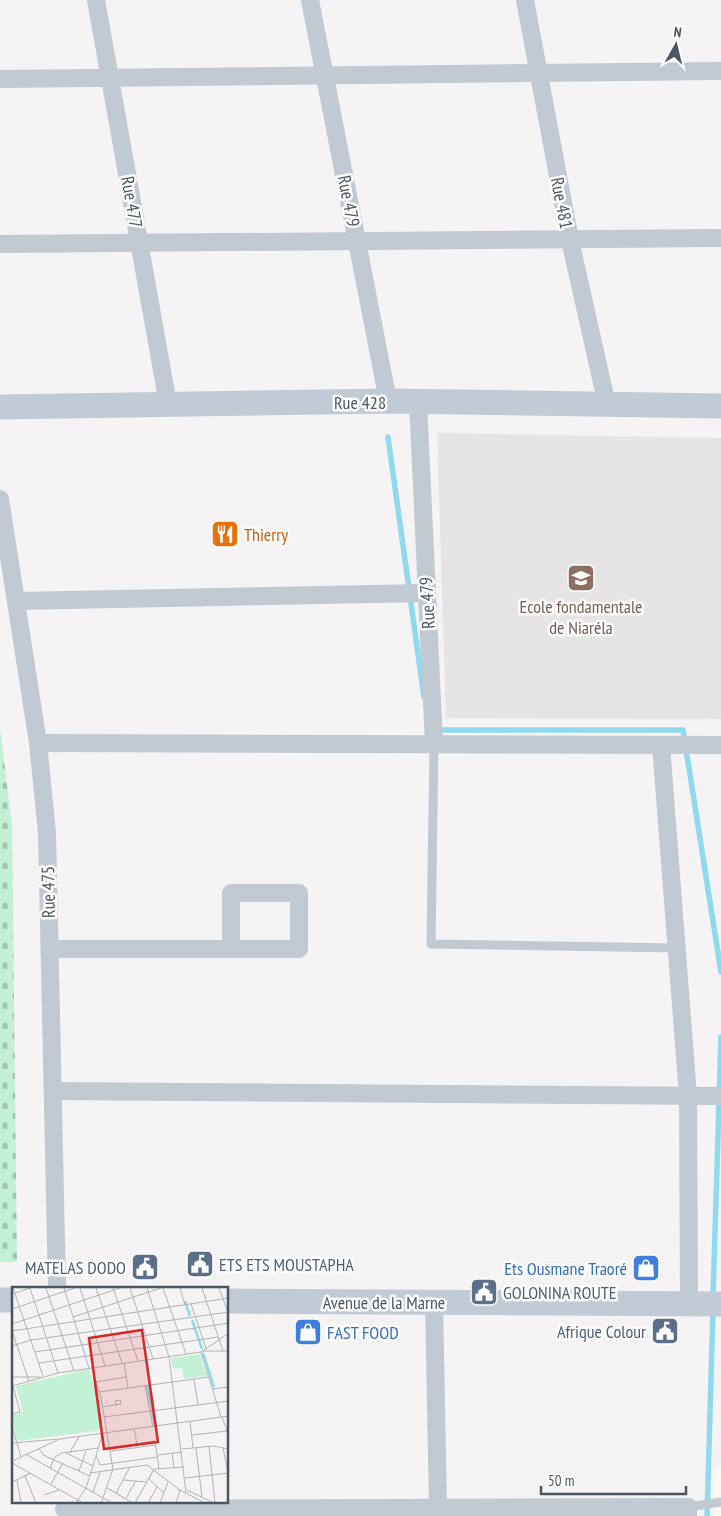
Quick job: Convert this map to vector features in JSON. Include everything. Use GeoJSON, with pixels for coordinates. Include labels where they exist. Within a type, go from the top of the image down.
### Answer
{"type":"FeatureCollection","features":[{"type":"Feature","properties":{"kind":"street","name":"Rue 477"},"geometry":{"type":"LineString","coordinates":[[96,0],[168,404]]}},
{"type":"Feature","properties":{"kind":"street","name":"Rue 479"},"geometry":{"type":"LineString","coordinates":[[310,0],[388,401]]}},
{"type":"Feature","properties":{"kind":"street","name":"Rue 481"},"geometry":{"type":"LineString","coordinates":[[525,0],[537,74],[570,240],[607,405]]}},
{"type":"Feature","properties":{"kind":"street"},"geometry":{"type":"LineString","coordinates":[[0,79],[721,72]]}},
{"type":"Feature","properties":{"kind":"street"},"geometry":{"type":"LineString","coordinates":[[0,244],[721,238]]}},
{"type":"Feature","properties":{"kind":"street","name":"Rue 428"},"geometry":{"type":"LineString","coordinates":[[0,407],[388,401],[721,406]]}},
{"type":"Feature","properties":{"kind":"street","name":"Rue 479"},"geometry":{"type":"LineString","coordinates":[[418,402],[434,744]]}},
{"type":"Feature","properties":{"kind":"street","name":"Rue 475"},"geometry":{"type":"LineString","coordinates":[[0,499],[38,743],[47,833],[57,1287]]}},
{"type":"Feature","properties":{"kind":"street"},"geometry":{"type":"LineString","coordinates":[[16,601],[427,593]]}},
{"type":"Feature","properties":{"kind":"street"},"geometry":{"type":"LineString","coordinates":[[38,743],[721,745]]}},
{"type":"Feature","properties":{"kind":"street"},"geometry":{"type":"LineString","coordinates":[[661,745],[688,1096],[689,1304]]}},
{"type":"Feature","properties":{"kind":"street"},"geometry":{"type":"LineString","coordinates":[[50,949],[231,949],[299,949],[298,893],[231,893],[231,949]]}},
{"type":"Feature","properties":{"kind":"street"},"geometry":{"type":"LineString","coordinates":[[53,1091],[721,1096]]}},
{"type":"Feature","properties":{"kind":"street","name":"Avenue de la Marne"},"geometry":{"type":"LineString","coordinates":[[229,1301],[721,1304]]}},
{"type":"Feature","properties":{"kind":"street"},"geometry":{"type":"LineString","coordinates":[[434,1302],[438,1507]]}},
{"type":"Feature","properties":{"kind":"street"},"geometry":{"type":"LineString","coordinates":[[64,1509],[438,1507],[688,1511]]}},
{"type":"Feature","properties":{"kind":"lane"},"geometry":{"type":"LineString","coordinates":[[434,744],[431,944],[677,948]]}},
{"type":"Feature","properties":{"kind":"lane"},"geometry":{"type":"LineString","coordinates":[[688,1511],[721,1502]]}},
{"type":"Feature","properties":{"kind":"shaded area","name":"Ecole fondamentale de Niaréla"},"geometry":{"type":"Polygon","coordinates":[[[437,433],[721,438],[721,719],[446,718],[437,433]]]}},
{"type":"Feature","properties":{"kind":"shaded area"},"geometry":{"type":"Polygon","coordinates":[[[715,1467],[721,1467],[721,1516],[714,1516],[715,1467]]]}},
{"type":"Feature","properties":{"kind":"green space"},"geometry":{"type":"Polygon","coordinates":[[[0,728],[12,825],[17,1262],[0,1262],[0,728]]]}},
{"type":"Feature","properties":{"kind":"waterway"},"geometry":{"type":"LineString","coordinates":[[388,437],[424,697]]}},
{"type":"Feature","properties":{"kind":"waterway"},"geometry":{"type":"LineString","coordinates":[[436,730],[683,730],[721,972]]}},
{"type":"Feature","properties":{"kind":"waterway"},"geometry":{"type":"LineString","coordinates":[[713,1297],[721,1037]]}},
{"type":"Feature","properties":{"kind":"waterway"},"geometry":{"type":"LineString","coordinates":[[707,1516],[713,1309]]}},
{"type":"Feature","properties":{"kind":"place","name":"Thierry"},"geometry":{"type":"Point","coordinates":[225,534]}},
{"type":"Feature","properties":{"kind":"place","name":"Ecole fondamentale de Niaréla"},"geometry":{"type":"Point","coordinates":[581,578]}},
{"type":"Feature","properties":{"kind":"place","name":"ETS ETS MOUSTAPHA"},"geometry":{"type":"Point","coordinates":[200,1264]}},
{"type":"Feature","properties":{"kind":"place","name":"MATELAS DODO"},"geometry":{"type":"Point","coordinates":[145,1267]}},
{"type":"Feature","properties":{"kind":"place","name":"Ets Ousmane Traoré"},"geometry":{"type":"Point","coordinates":[646,1268]}},
{"type":"Feature","properties":{"kind":"place","name":"GOLONINA ROUTE"},"geometry":{"type":"Point","coordinates":[484,1292]}},
{"type":"Feature","properties":{"kind":"place","name":"Afrique Colour"},"geometry":{"type":"Point","coordinates":[665,1331]}},
{"type":"Feature","properties":{"kind":"place","name":"FAST FOOD"},"geometry":{"type":"Point","coordinates":[308,1332]}}]}
